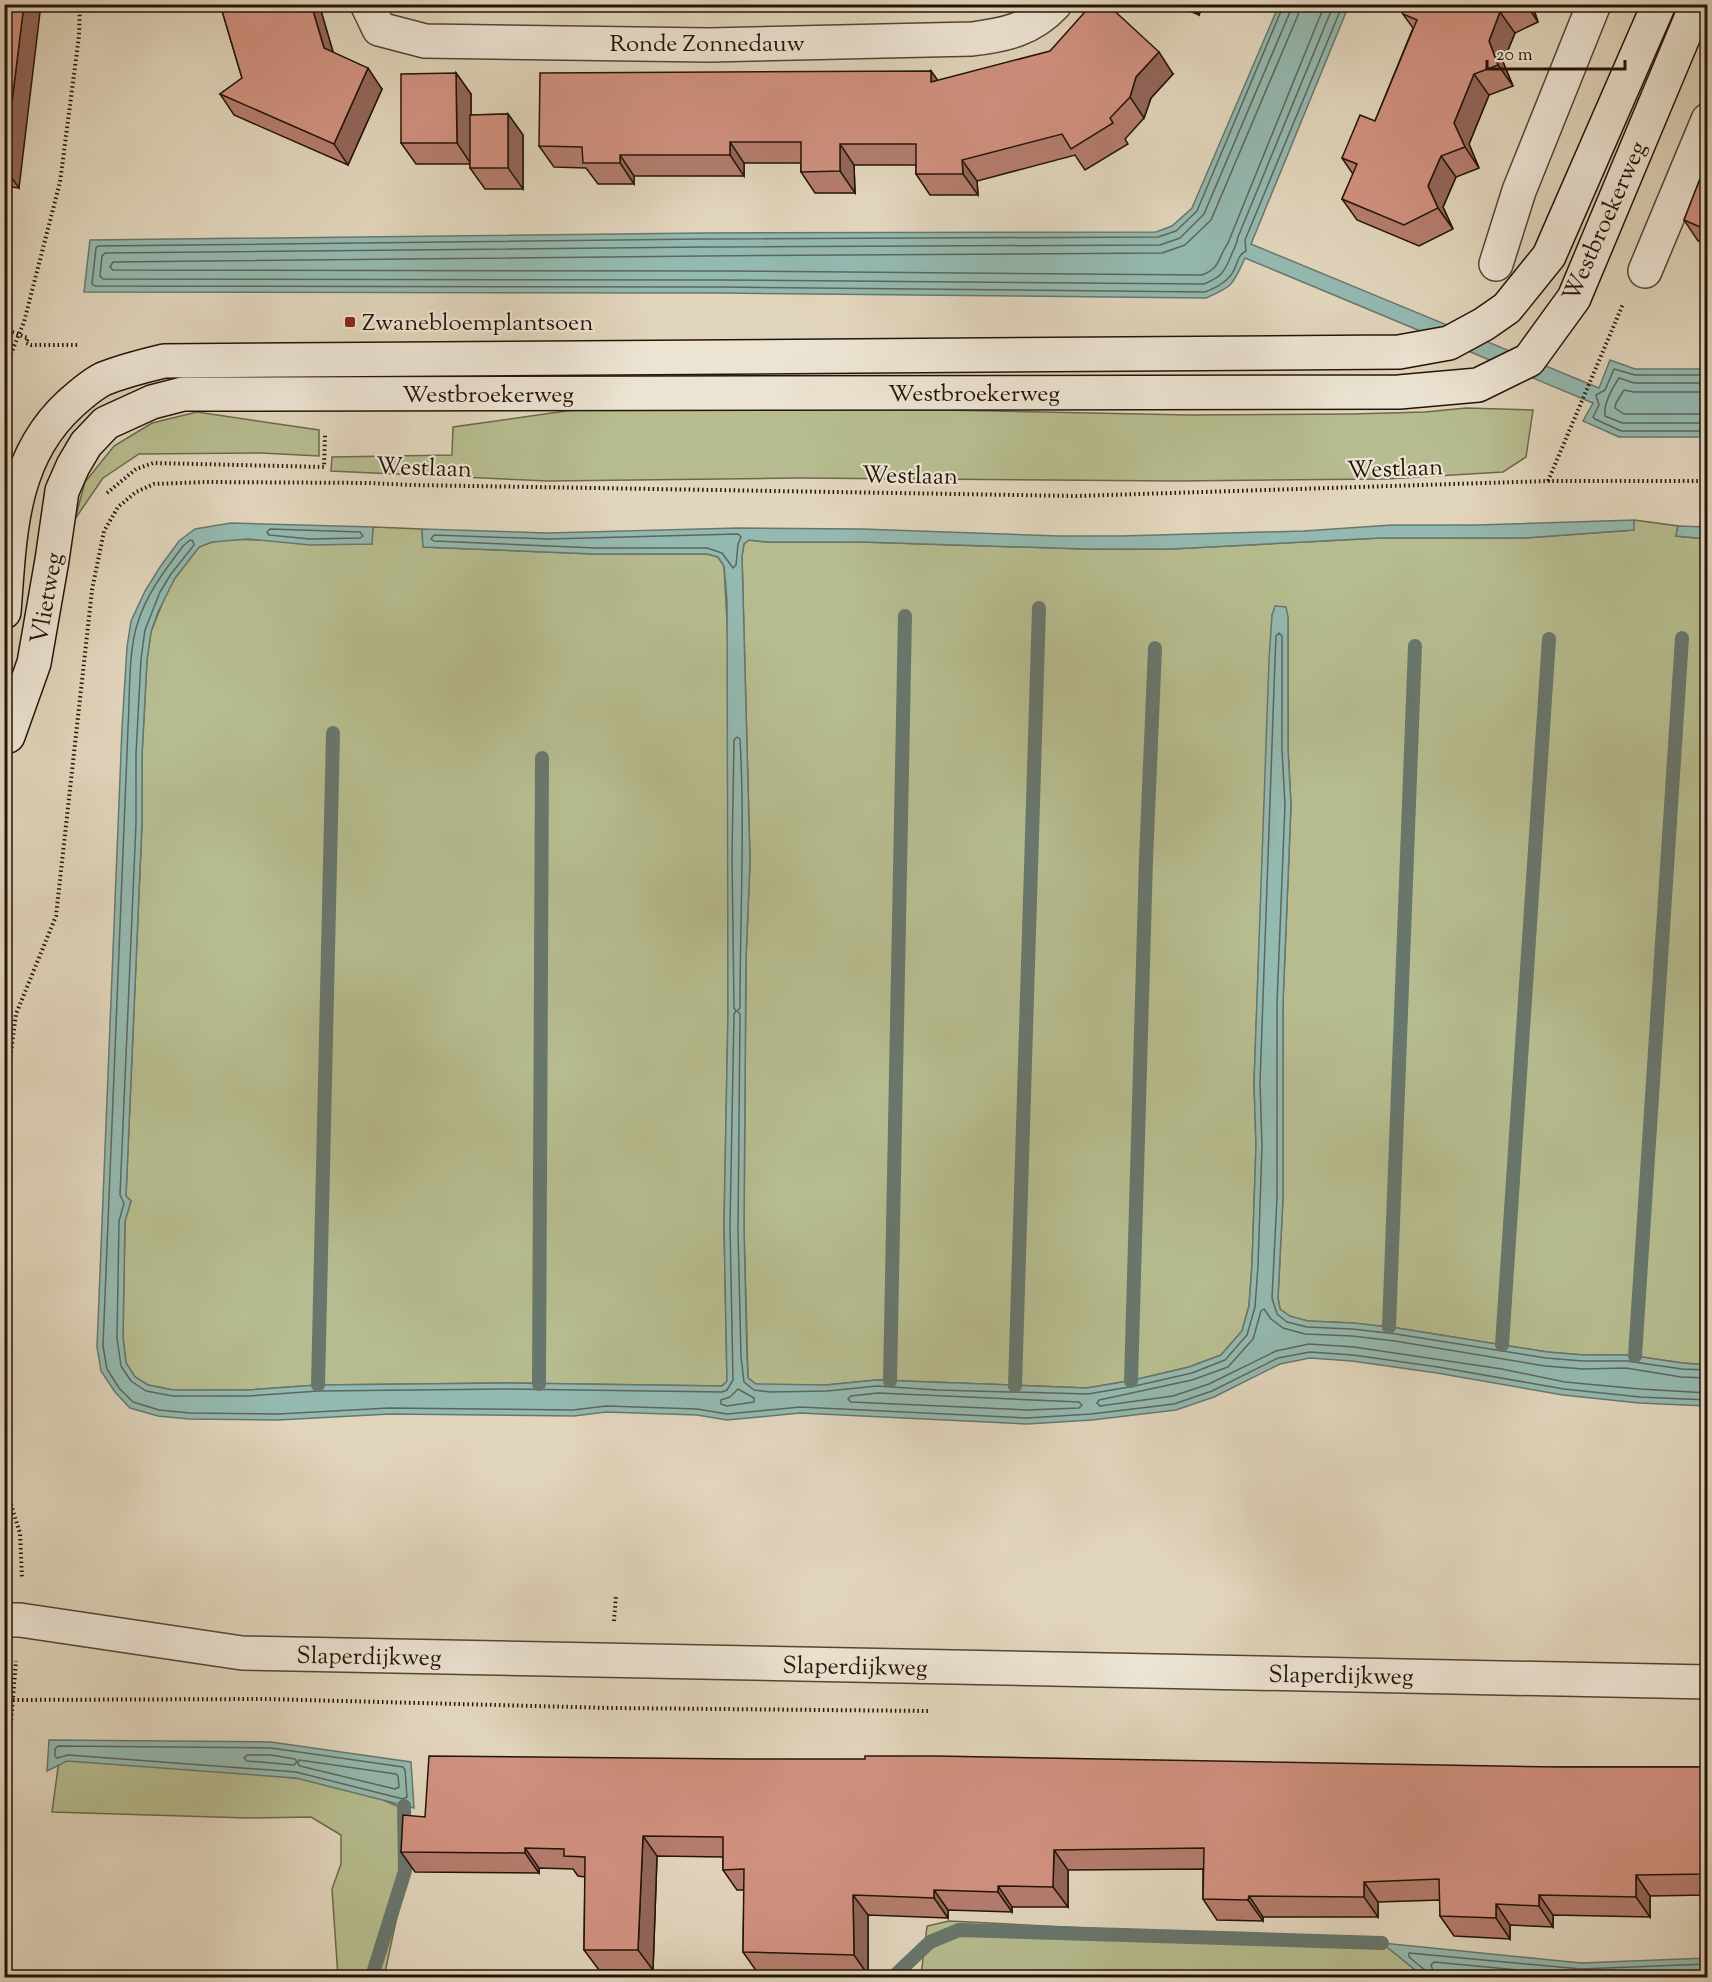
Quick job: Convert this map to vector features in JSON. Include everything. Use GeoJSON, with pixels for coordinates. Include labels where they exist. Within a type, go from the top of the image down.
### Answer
{"type":"FeatureCollection","features":[{"type":"Feature","properties":{"kind":"main road","name":"Ronde Zonnedauw"},"geometry":{"type":"LineString","coordinates":[[367,4],[379,28],[425,41],[709,45],[972,39],[1000,36],[1025,27],[1055,4]]}},
{"type":"Feature","properties":{"kind":"main road"},"geometry":{"type":"LineString","coordinates":[[1496,264],[1518,191],[1594,4]]}},
{"type":"Feature","properties":{"kind":"main road","name":"Westbroekerweg"},"geometry":{"type":"LineString","coordinates":[[17,495],[32,452],[44,433],[79,396],[101,380],[129,369],[164,361],[1399,352],[1449,343],[1508,308],[1549,256],[1659,4]]}},
{"type":"Feature","properties":{"kind":"main road","name":"Westbroekerweg"},"geometry":{"type":"LineString","coordinates":[[62,491],[86,444],[106,423],[152,402],[183,394],[1388,393],[1478,385],[1529,360],[1574,298],[1697,4]]}},
{"type":"Feature","properties":{"kind":"main road"},"geometry":{"type":"LineString","coordinates":[[1645,271],[1707,120]]}},
{"type":"Feature","properties":{"kind":"main road","name":"Vlietweg"},"geometry":{"type":"LineString","coordinates":[[6,750],[34,663],[62,491]]}},
{"type":"Feature","properties":{"kind":"main road","name":"Vlietweg"},"geometry":{"type":"LineString","coordinates":[[4,612],[17,495]]}},
{"type":"Feature","properties":{"kind":"main road","name":"Vlietweg"},"geometry":{"type":"LineString","coordinates":[[4,679],[6,750]]}},
{"type":"Feature","properties":{"kind":"main road","name":"Slaperdijkweg"},"geometry":{"type":"LineString","coordinates":[[4,1620],[20,1620],[242,1653],[1707,1682]]}},
{"type":"Feature","properties":{"kind":"path"},"geometry":{"type":"LineString","coordinates":[[4,371],[24,322],[60,182],[80,4]]}},
{"type":"Feature","properties":{"kind":"path"},"geometry":{"type":"LineString","coordinates":[[1548,481],[1632,284],[1645,271]]}},
{"type":"Feature","properties":{"kind":"path"},"geometry":{"type":"LineString","coordinates":[[101,498],[136,469],[153,463],[324,467],[324,435],[335,435]]}},
{"type":"Feature","properties":{"kind":"path","name":"Westlaan"},"geometry":{"type":"LineString","coordinates":[[4,1106],[16,1014],[56,916],[92,590],[104,531],[118,507],[136,492],[154,484],[206,482],[1077,496],[1548,481],[1707,481]]}},
{"type":"Feature","properties":{"kind":"path"},"geometry":{"type":"LineString","coordinates":[[4,1700],[265,1699]]}},
{"type":"Feature","properties":{"kind":"path"},"geometry":{"type":"LineString","coordinates":[[4,1805],[13,1700]]}},
{"type":"Feature","properties":{"kind":"green space"},"geometry":{"type":"Polygon","coordinates":[[[793,407],[1190,415],[1351,414],[1425,412],[1466,408],[1533,410],[1526,457],[1503,472],[1386,479],[1176,481],[796,478],[548,481],[331,471],[332,457],[452,455],[453,427],[580,409],[793,407]]]}},
{"type":"Feature","properties":{"kind":"green space"},"geometry":{"type":"Polygon","coordinates":[[[197,412],[319,430],[319,456],[261,453],[139,454],[103,478],[75,519],[85,482],[114,446],[152,423],[197,412]]]}},
{"type":"Feature","properties":{"kind":"green space"},"geometry":{"type":"Polygon","coordinates":[[[1634,520],[1678,526],[1676,536],[1707,539],[1707,1365],[1628,1355],[1547,1352],[1397,1328],[1308,1321],[1290,1317],[1280,1309],[1278,1298],[1283,1198],[1283,1003],[1291,805],[1288,749],[1288,617],[1272,615],[1254,1083],[1256,1145],[1252,1265],[1249,1306],[1242,1331],[1221,1355],[1189,1367],[1087,1388],[877,1380],[826,1385],[772,1386],[756,1384],[748,1378],[744,1229],[746,959],[750,861],[742,556],[744,544],[749,540],[1085,549],[1171,549],[1380,538],[1525,538],[1633,530],[1634,520]]]}},
{"type":"Feature","properties":{"kind":"green space"},"geometry":{"type":"Polygon","coordinates":[[[373,527],[422,529],[423,547],[595,554],[707,554],[718,557],[724,566],[728,641],[728,1013],[724,1225],[727,1381],[722,1386],[505,1383],[318,1385],[248,1390],[173,1390],[148,1385],[135,1377],[126,1363],[123,1337],[125,1221],[131,1201],[126,1196],[142,823],[142,755],[147,660],[151,632],[175,578],[199,547],[229,539],[372,544],[373,527]]]}},
{"type":"Feature","properties":{"kind":"green space"},"geometry":{"type":"Polygon","coordinates":[[[60,1753],[321,1781],[367,1793],[409,1811],[413,1842],[384,1977],[338,1977],[332,1889],[341,1864],[341,1835],[311,1817],[248,1818],[52,1812],[60,1753]]]}},
{"type":"Feature","properties":{"kind":"green space"},"geometry":{"type":"Polygon","coordinates":[[[949,1921],[1382,1943],[1424,1977],[869,1977],[921,1975],[927,1926],[949,1921]]]}},
{"type":"Feature","properties":{"kind":"water"},"geometry":{"type":"Polygon","coordinates":[[[1279,5],[1349,5],[1251,244],[1599,388],[1610,360],[1635,369],[1707,369],[1707,437],[1619,437],[1583,421],[1593,403],[1245,258],[1232,283],[1206,298],[723,293],[84,292],[90,240],[704,233],[1156,232],[1172,226],[1192,208],[1279,5]]]}},
{"type":"Feature","properties":{"kind":"water"},"geometry":{"type":"Polygon","coordinates":[[[1634,520],[1634,530],[1525,538],[1380,538],[1171,549],[1085,549],[749,540],[744,544],[742,556],[750,861],[746,959],[744,1229],[748,1378],[756,1384],[826,1385],[877,1380],[1087,1388],[1189,1367],[1221,1355],[1242,1331],[1249,1306],[1252,1265],[1256,1145],[1254,1083],[1269,660],[1272,615],[1275,606],[1286,607],[1288,617],[1288,749],[1291,805],[1283,1003],[1283,1198],[1278,1298],[1280,1309],[1290,1316],[1308,1321],[1397,1328],[1547,1352],[1628,1355],[1707,1365],[1707,1406],[1639,1403],[1563,1395],[1437,1373],[1352,1361],[1310,1358],[1280,1364],[1214,1397],[1176,1410],[1092,1420],[1027,1424],[800,1413],[727,1420],[697,1415],[606,1412],[574,1416],[390,1414],[278,1420],[189,1419],[158,1416],[130,1408],[115,1392],[101,1371],[97,1347],[127,647],[131,621],[145,591],[179,541],[195,529],[231,523],[373,527],[372,544],[310,545],[248,539],[212,542],[199,547],[175,578],[151,632],[147,660],[142,755],[142,823],[126,1196],[131,1201],[125,1221],[123,1337],[126,1363],[135,1377],[148,1385],[173,1390],[248,1390],[318,1385],[505,1383],[722,1386],[727,1381],[724,1225],[728,1013],[727,600],[724,566],[718,557],[707,554],[595,554],[423,547],[422,529],[548,533],[738,528],[861,529],[1121,536],[1304,531],[1392,525],[1634,520]]]}},
{"type":"Feature","properties":{"kind":"water"},"geometry":{"type":"Polygon","coordinates":[[[1678,526],[1707,527],[1707,539],[1676,536],[1678,526]]]}},
{"type":"Feature","properties":{"kind":"water"},"geometry":{"type":"Polygon","coordinates":[[[49,1740],[271,1742],[411,1762],[414,1808],[296,1778],[67,1761],[47,1771],[49,1740]]]}},
{"type":"Feature","properties":{"kind":"water"},"geometry":{"type":"Polygon","coordinates":[[[1382,1943],[1581,1963],[1707,1958],[1707,1977],[1424,1977],[1382,1943]]]}},
{"type":"Feature","properties":{"kind":"building"},"geometry":{"type":"Polygon","coordinates":[[[4,4],[24,4],[4,167],[4,4]]]}},
{"type":"Feature","properties":{"kind":"building"},"geometry":{"type":"Polygon","coordinates":[[[220,4],[311,4],[324,48],[368,68],[334,144],[220,94],[242,78],[220,4]]]}},
{"type":"Feature","properties":{"kind":"building"},"geometry":{"type":"Polygon","coordinates":[[[1092,4],[1107,4],[1159,52],[1136,77],[1130,97],[1110,118],[1113,123],[1071,149],[1062,134],[962,160],[963,174],[916,174],[916,144],[840,144],[840,171],[801,172],[801,142],[730,142],[730,155],[620,155],[620,163],[583,163],[582,147],[539,146],[540,73],[931,71],[931,82],[1050,51],[1092,4]]]}},
{"type":"Feature","properties":{"kind":"building"},"geometry":{"type":"Polygon","coordinates":[[[1398,4],[1516,4],[1500,12],[1489,41],[1498,65],[1474,74],[1454,123],[1465,147],[1441,156],[1428,186],[1438,208],[1404,225],[1342,199],[1357,164],[1342,158],[1360,115],[1375,121],[1417,20],[1403,14],[1398,4]]]}},
{"type":"Feature","properties":{"kind":"building"},"geometry":{"type":"Polygon","coordinates":[[[456,73],[457,143],[401,143],[401,74],[456,73]]]}},
{"type":"Feature","properties":{"kind":"building"},"geometry":{"type":"Polygon","coordinates":[[[508,114],[508,168],[470,168],[470,115],[508,114]]]}},
{"type":"Feature","properties":{"kind":"building"},"geometry":{"type":"Polygon","coordinates":[[[1707,161],[1707,230],[1684,220],[1707,161]]]}},
{"type":"Feature","properties":{"kind":"building"},"geometry":{"type":"Polygon","coordinates":[[[1707,240],[1707,254],[1703,252],[1707,240]]]}},
{"type":"Feature","properties":{"kind":"building"},"geometry":{"type":"Polygon","coordinates":[[[429,1756],[865,1759],[865,1756],[935,1756],[1559,1767],[1707,1767],[1707,1874],[1636,1875],[1636,1897],[1539,1895],[1539,1906],[1496,1904],[1496,1918],[1440,1916],[1439,1879],[1364,1882],[1364,1897],[1249,1896],[1248,1900],[1203,1899],[1204,1848],[1054,1850],[1053,1887],[998,1886],[998,1892],[934,1890],[934,1898],[853,1895],[854,1955],[743,1952],[744,1869],[723,1870],[723,1837],[643,1836],[638,1950],[584,1950],[585,1857],[564,1856],[564,1849],[525,1848],[525,1853],[401,1852],[403,1815],[425,1817],[429,1756]]]}},
{"type":"Feature","properties":{"kind":"waterway"},"geometry":{"type":"LineString","coordinates":[[1015,1386],[1039,608]]}},
{"type":"Feature","properties":{"kind":"waterway"},"geometry":{"type":"LineString","coordinates":[[890,1381],[905,616]]}},
{"type":"Feature","properties":{"kind":"waterway"},"geometry":{"type":"LineString","coordinates":[[1635,1356],[1682,638]]}},
{"type":"Feature","properties":{"kind":"waterway"},"geometry":{"type":"LineString","coordinates":[[1502,1345],[1549,639]]}},
{"type":"Feature","properties":{"kind":"waterway"},"geometry":{"type":"LineString","coordinates":[[1389,1327],[1415,646]]}},
{"type":"Feature","properties":{"kind":"waterway"},"geometry":{"type":"LineString","coordinates":[[1131,1381],[1146,859],[1155,648]]}},
{"type":"Feature","properties":{"kind":"waterway"},"geometry":{"type":"LineString","coordinates":[[318,1385],[333,733]]}},
{"type":"Feature","properties":{"kind":"waterway"},"geometry":{"type":"LineString","coordinates":[[539,1384],[542,758]]}},
{"type":"Feature","properties":{"kind":"waterway"},"geometry":{"type":"LineString","coordinates":[[374,1978],[374,1970],[405,1871],[404,1806]]}},
{"type":"Feature","properties":{"kind":"waterway"},"geometry":{"type":"LineString","coordinates":[[892,1978],[930,1942],[959,1930],[1382,1943]]}},
{"type":"Feature","properties":{"kind":"place","name":"Zwanebloemplantsoen"},"geometry":{"type":"Point","coordinates":[350,322]}}]}
